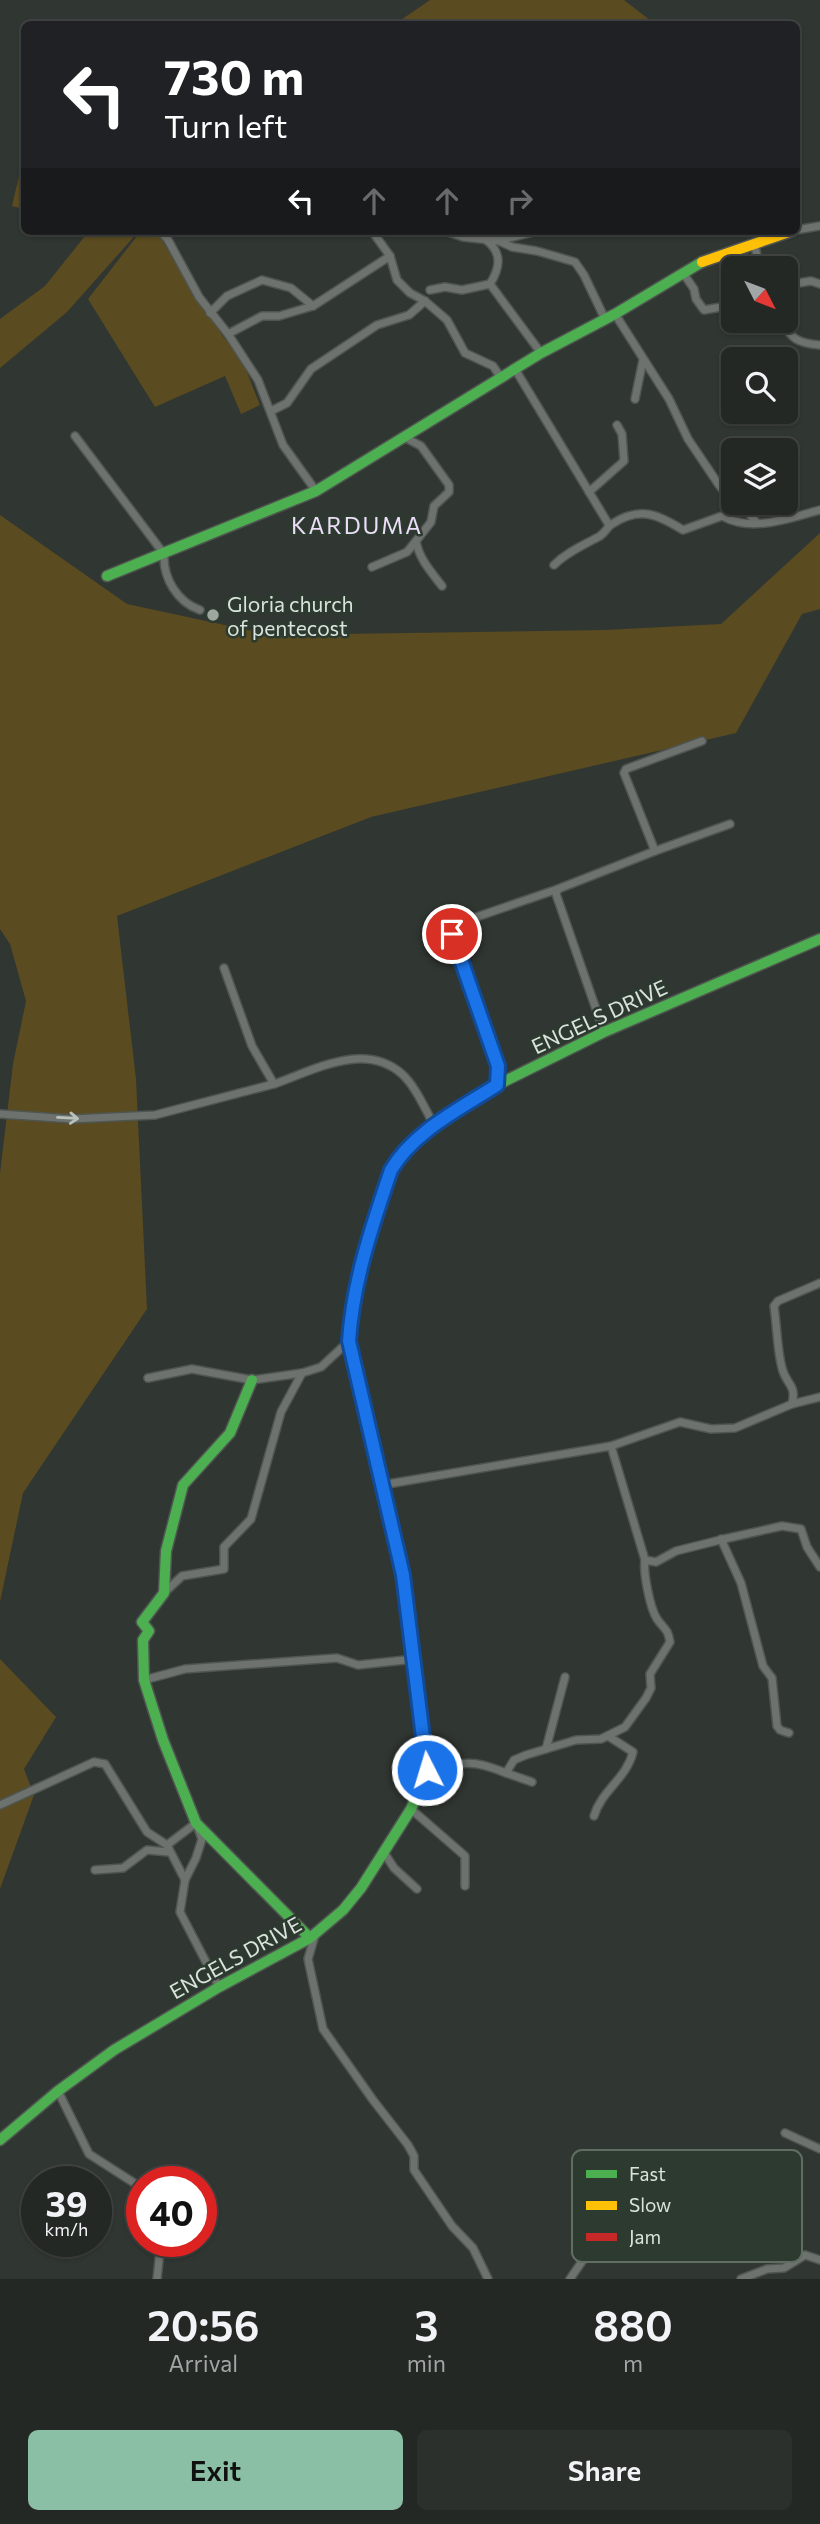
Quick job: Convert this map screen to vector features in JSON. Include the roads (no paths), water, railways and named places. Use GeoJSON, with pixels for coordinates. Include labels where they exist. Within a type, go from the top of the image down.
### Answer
{"type":"FeatureCollection","features":[{"type":"Feature","properties":{"kind":"street"},"geometry":{"type":"LineString","coordinates":[[800,230],[820,226]]}},
{"type":"Feature","properties":{"kind":"street"},"geometry":{"type":"LineString","coordinates":[[164,235],[210,313],[228,334],[258,380],[283,444],[316,491]]}},
{"type":"Feature","properties":{"kind":"street"},"geometry":{"type":"LineString","coordinates":[[375,235],[390,257],[397,280],[447,320],[465,353],[492,366],[501,378]]}},
{"type":"Feature","properties":{"kind":"street"},"geometry":{"type":"LineString","coordinates":[[464,235],[499,241],[522,235]]}},
{"type":"Feature","properties":{"kind":"street"},"geometry":{"type":"LineString","coordinates":[[107,576],[316,491],[541,353],[610,317],[709,258],[779,235]]}},
{"type":"Feature","properties":{"kind":"street"},"geometry":{"type":"LineString","coordinates":[[430,290],[445,287],[463,290],[489,284],[497,272],[498,257],[496,247],[486,240]]}},
{"type":"Feature","properties":{"kind":"street"},"geometry":{"type":"LineString","coordinates":[[499,241],[512,247],[575,262],[610,317],[669,399],[688,439],[719,485],[733,503],[744,509],[757,523]]}},
{"type":"Feature","properties":{"kind":"street"},"geometry":{"type":"LineString","coordinates":[[754,243],[757,256]]}},
{"type":"Feature","properties":{"kind":"street"},"geometry":{"type":"LineString","coordinates":[[228,334],[262,316],[279,316],[313,306],[390,257]]}},
{"type":"Feature","properties":{"kind":"street"},"geometry":{"type":"LineString","coordinates":[[682,273],[694,289],[696,299],[704,310],[721,307]]}},
{"type":"Feature","properties":{"kind":"street"},"geometry":{"type":"LineString","coordinates":[[210,313],[227,296],[262,280],[290,288],[313,306]]}},
{"type":"Feature","properties":{"kind":"street"},"geometry":{"type":"LineString","coordinates":[[798,283],[811,281],[820,284]]}},
{"type":"Feature","properties":{"kind":"street"},"geometry":{"type":"LineString","coordinates":[[489,284],[541,353]]}},
{"type":"Feature","properties":{"kind":"street"},"geometry":{"type":"LineString","coordinates":[[271,411],[287,403],[311,369],[377,326],[409,315],[425,301]]}},
{"type":"Feature","properties":{"kind":"street"},"geometry":{"type":"LineString","coordinates":[[788,333],[803,344],[820,345]]}},
{"type":"Feature","properties":{"kind":"street"},"geometry":{"type":"LineString","coordinates":[[635,399],[643,360]]}},
{"type":"Feature","properties":{"kind":"street"},"geometry":{"type":"LineString","coordinates":[[515,369],[609,525]]}},
{"type":"Feature","properties":{"kind":"street"},"geometry":{"type":"LineString","coordinates":[[589,492],[624,461],[622,434],[617,425]]}},
{"type":"Feature","properties":{"kind":"street"},"geometry":{"type":"LineString","coordinates":[[75,436],[164,554],[163,567],[173,590],[189,606],[200,610]]}},
{"type":"Feature","properties":{"kind":"street"},"geometry":{"type":"LineString","coordinates":[[372,567],[408,552],[431,522],[434,506],[449,492],[449,485],[421,446],[404,437]]}},
{"type":"Feature","properties":{"kind":"street"},"geometry":{"type":"LineString","coordinates":[[554,565],[562,557],[605,533],[609,525],[640,512],[664,518],[683,530],[723,516],[734,522],[757,523],[820,510]]}},
{"type":"Feature","properties":{"kind":"street"},"geometry":{"type":"LineString","coordinates":[[416,541],[427,566],[442,586]]}},
{"type":"Feature","properties":{"kind":"street"},"geometry":{"type":"LineString","coordinates":[[655,851],[624,773],[626,769],[702,741]]}},
{"type":"Feature","properties":{"kind":"street"},"geometry":{"type":"LineString","coordinates":[[497,1085],[498,1066],[456,946],[452,928],[456,923],[558,889],[730,824]]}},
{"type":"Feature","properties":{"kind":"street"},"geometry":{"type":"LineString","coordinates":[[558,889],[556,894],[604,1032]]}},
{"type":"Feature","properties":{"kind":"street","name":"ENGELS DRIVE"},"geometry":{"type":"LineString","coordinates":[[0,2140],[58,2091],[135,2036],[312,1936],[341,1912],[356,1894],[411,1809],[427,1770],[403,1575],[349,1341],[362,1258],[391,1170],[398,1159],[434,1125],[497,1085],[604,1032],[820,939]]}},
{"type":"Feature","properties":{"kind":"street"},"geometry":{"type":"LineString","coordinates":[[224,968],[252,1046],[274,1084]]}},
{"type":"Feature","properties":{"kind":"street"},"geometry":{"type":"LineString","coordinates":[[0,1114],[72,1119],[155,1115],[274,1084],[341,1060],[369,1058],[388,1065],[403,1075],[434,1125]]}},
{"type":"Feature","properties":{"kind":"street"},"geometry":{"type":"LineString","coordinates":[[792,1404],[794,1394],[782,1369],[774,1307],[778,1301],[820,1283]]}},
{"type":"Feature","properties":{"kind":"street"},"geometry":{"type":"LineString","coordinates":[[148,1378],[192,1369],[252,1380],[302,1373],[321,1367],[349,1341]]}},
{"type":"Feature","properties":{"kind":"street"},"geometry":{"type":"LineString","coordinates":[[219,1987],[180,1912],[185,1880],[202,1839],[163,1740],[144,1680],[142,1640],[149,1631],[142,1622],[164,1593],[182,1576],[225,1569],[224,1547],[251,1519],[281,1412],[302,1373]]}},
{"type":"Feature","properties":{"kind":"street"},"geometry":{"type":"LineString","coordinates":[[164,1593],[166,1551],[183,1485],[230,1433],[252,1380]]}},
{"type":"Feature","properties":{"kind":"street"},"geometry":{"type":"LineString","coordinates":[[382,1485],[611,1446],[680,1422],[711,1429],[735,1428],[792,1404],[820,1396]]}},
{"type":"Feature","properties":{"kind":"street"},"geometry":{"type":"LineString","coordinates":[[506,1773],[514,1760],[576,1740],[601,1739],[625,1727],[646,1698],[651,1688],[650,1674],[670,1643],[669,1631],[656,1617],[643,1569],[645,1560],[611,1446]]}},
{"type":"Feature","properties":{"kind":"street"},"geometry":{"type":"LineString","coordinates":[[645,1560],[656,1562],[676,1550],[782,1526],[801,1530],[820,1567]]}},
{"type":"Feature","properties":{"kind":"street"},"geometry":{"type":"LineString","coordinates":[[721,1539],[741,1583],[763,1665],[772,1678],[777,1726],[789,1733]]}},
{"type":"Feature","properties":{"kind":"street"},"geometry":{"type":"LineString","coordinates":[[144,1680],[185,1669],[337,1658],[358,1665],[415,1659]]}},
{"type":"Feature","properties":{"kind":"street"},"geometry":{"type":"LineString","coordinates":[[547,1749],[565,1677]]}},
{"type":"Feature","properties":{"kind":"street"},"geometry":{"type":"LineString","coordinates":[[594,1816],[598,1801],[630,1766],[633,1752],[608,1736]]}},
{"type":"Feature","properties":{"kind":"street"},"geometry":{"type":"LineString","coordinates":[[0,1805],[100,1762],[105,1764],[147,1832],[168,1849],[185,1880]]}},
{"type":"Feature","properties":{"kind":"street"},"geometry":{"type":"LineString","coordinates":[[427,1770],[444,1771],[463,1763],[491,1768],[532,1782]]}},
{"type":"Feature","properties":{"kind":"street"},"geometry":{"type":"LineString","coordinates":[[411,1809],[465,1856],[464,1886]]}},
{"type":"Feature","properties":{"kind":"street"},"geometry":{"type":"LineString","coordinates":[[95,1870],[123,1868],[147,1850],[168,1849],[196,1823]]}},
{"type":"Feature","properties":{"kind":"street"},"geometry":{"type":"LineString","coordinates":[[196,1823],[312,1936],[308,1959],[323,2029],[373,2101],[408,2145],[414,2156],[414,2170],[452,2227],[473,2248],[488,2279]]}},
{"type":"Feature","properties":{"kind":"street"},"geometry":{"type":"LineString","coordinates":[[383,1852],[394,1868],[417,1889]]}},
{"type":"Feature","properties":{"kind":"street"},"geometry":{"type":"LineString","coordinates":[[58,2091],[89,2154],[126,2178]]}},
{"type":"Feature","properties":{"kind":"street"},"geometry":{"type":"LineString","coordinates":[[785,2133],[820,2149]]}},
{"type":"Feature","properties":{"kind":"street"},"geometry":{"type":"LineString","coordinates":[[802,2257],[805,2255],[820,2259]]}},
{"type":"Feature","properties":{"kind":"street"},"geometry":{"type":"LineString","coordinates":[[156,2278],[160,2257]]}},
{"type":"Feature","properties":{"kind":"street"},"geometry":{"type":"LineString","coordinates":[[570,2279],[582,2262]]}},
{"type":"Feature","properties":{"kind":"street"},"geometry":{"type":"LineString","coordinates":[[741,2279],[767,2269],[784,2268],[794,2262]]}},
{"type":"Feature","properties":{"kind":"place","name":"Gloria church of pentecost"},"geometry":{"type":"Point","coordinates":[213,615]}},
{"type":"Feature","properties":{"kind":"district","name":"KARDUMA"},"geometry":{"type":"Point","coordinates":[357,525]}}]}
